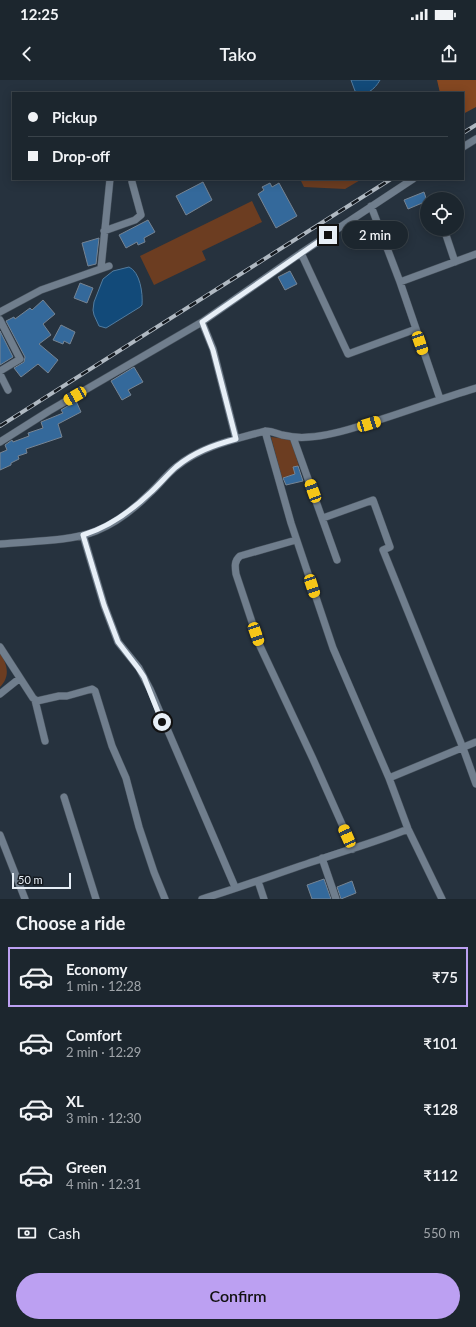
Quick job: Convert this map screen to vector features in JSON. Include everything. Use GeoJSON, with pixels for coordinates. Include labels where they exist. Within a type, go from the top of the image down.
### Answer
{"type":"FeatureCollection","features":[{"type":"Feature","properties":{"kind":"street"},"geometry":{"type":"LineString","coordinates":[[464,146],[476,139]]}},
{"type":"Feature","properties":{"kind":"street"},"geometry":{"type":"LineString","coordinates":[[101,268],[110,180]]}},
{"type":"Feature","properties":{"kind":"street"},"geometry":{"type":"LineString","coordinates":[[0,442],[49,411],[202,322],[301,252],[411,180]]}},
{"type":"Feature","properties":{"kind":"street"},"geometry":{"type":"LineString","coordinates":[[104,232],[135,220],[141,215],[132,182]]}},
{"type":"Feature","properties":{"kind":"street"},"geometry":{"type":"LineString","coordinates":[[371,206],[400,282],[440,399]]}},
{"type":"Feature","properties":{"kind":"street"},"geometry":{"type":"LineString","coordinates":[[446,236],[455,262]]}},
{"type":"Feature","properties":{"kind":"street"},"geometry":{"type":"LineString","coordinates":[[301,252],[348,354],[416,329]]}},
{"type":"Feature","properties":{"kind":"street"},"geometry":{"type":"LineString","coordinates":[[400,282],[476,254]]}},
{"type":"Feature","properties":{"kind":"street"},"geometry":{"type":"LineString","coordinates":[[0,312],[40,290],[109,266]]}},
{"type":"Feature","properties":{"kind":"street"},"geometry":{"type":"LineString","coordinates":[[0,320],[20,359],[0,373],[8,390]]}},
{"type":"Feature","properties":{"kind":"street"},"geometry":{"type":"LineString","coordinates":[[202,322],[213,350],[236,439]]}},
{"type":"Feature","properties":{"kind":"street"},"geometry":{"type":"LineString","coordinates":[[0,544],[71,538],[96,531],[123,515],[151,493],[175,468],[188,458],[214,445],[265,431],[271,431],[293,437],[309,437],[336,433],[381,420],[476,388]]}},
{"type":"Feature","properties":{"kind":"street"},"geometry":{"type":"LineString","coordinates":[[265,431],[296,540],[333,648],[408,829],[442,899]]}},
{"type":"Feature","properties":{"kind":"street"},"geometry":{"type":"LineString","coordinates":[[293,437],[337,560]]}},
{"type":"Feature","properties":{"kind":"street"},"geometry":{"type":"LineString","coordinates":[[323,518],[373,500],[390,547],[383,550],[463,748],[476,784]]}},
{"type":"Feature","properties":{"kind":"street"},"geometry":{"type":"LineString","coordinates":[[83,535],[104,605],[118,642],[138,668],[147,683],[235,888]]}},
{"type":"Feature","properties":{"kind":"street"},"geometry":{"type":"LineString","coordinates":[[296,540],[240,556],[235,565],[236,574],[260,646],[353,849]]}},
{"type":"Feature","properties":{"kind":"street"},"geometry":{"type":"LineString","coordinates":[[0,647],[35,700],[45,741]]}},
{"type":"Feature","properties":{"kind":"street"},"geometry":{"type":"LineString","coordinates":[[0,694],[20,678]]}},
{"type":"Feature","properties":{"kind":"street"},"geometry":{"type":"LineString","coordinates":[[35,700],[39,701],[59,696],[67,696],[92,689],[95,690],[112,746],[126,778],[154,872],[165,899]]}},
{"type":"Feature","properties":{"kind":"street"},"geometry":{"type":"LineString","coordinates":[[388,778],[476,742]]}},
{"type":"Feature","properties":{"kind":"street"},"geometry":{"type":"LineString","coordinates":[[64,797],[96,899]]}},
{"type":"Feature","properties":{"kind":"street"},"geometry":{"type":"LineString","coordinates":[[205,899],[322,858],[386,838],[408,829]]}},
{"type":"Feature","properties":{"kind":"street"},"geometry":{"type":"LineString","coordinates":[[0,835],[25,899]]}},
{"type":"Feature","properties":{"kind":"street"},"geometry":{"type":"LineString","coordinates":[[322,858],[336,899]]}},
{"type":"Feature","properties":{"kind":"street"},"geometry":{"type":"LineString","coordinates":[[258,881],[264,899]]}},
{"type":"Feature","properties":{"kind":"shaded area"},"geometry":{"type":"Polygon","coordinates":[[[437,80],[476,80],[476,107],[464,113],[464,92],[440,92],[437,80]]]}},
{"type":"Feature","properties":{"kind":"shaded area"},"geometry":{"type":"Polygon","coordinates":[[[360,180],[345,189],[304,187],[301,181],[360,180]]]}},
{"type":"Feature","properties":{"kind":"shaded area"},"geometry":{"type":"Polygon","coordinates":[[[252,201],[262,222],[202,251],[206,260],[154,285],[140,256],[252,201]]]}},
{"type":"Feature","properties":{"kind":"shaded area"},"geometry":{"type":"Polygon","coordinates":[[[271,437],[290,437],[299,466],[293,467],[295,474],[282,478],[271,437]]]}},
{"type":"Feature","properties":{"kind":"shaded area"},"geometry":{"type":"Polygon","coordinates":[[[0,652],[6,665],[7,674],[6,679],[0,687],[0,652]]]}},
{"type":"Feature","properties":{"kind":"water"},"geometry":{"type":"Polygon","coordinates":[[[351,80],[380,80],[369,92],[355,91],[351,80]]]}},
{"type":"Feature","properties":{"kind":"water"},"geometry":{"type":"Polygon","coordinates":[[[129,267],[136,273],[140,283],[142,305],[106,328],[99,326],[93,310],[94,302],[103,279],[113,271],[129,267]]]}},
{"type":"Feature","properties":{"kind":"building"},"geometry":{"type":"Polygon","coordinates":[[[203,182],[212,200],[186,215],[176,196],[203,182]]]}},
{"type":"Feature","properties":{"kind":"building"},"geometry":{"type":"Polygon","coordinates":[[[270,183],[272,187],[279,183],[297,216],[276,228],[258,194],[264,190],[262,187],[270,183]]]}},
{"type":"Feature","properties":{"kind":"building"},"geometry":{"type":"Polygon","coordinates":[[[420,194],[420,204],[408,209],[404,200],[420,194]]]}},
{"type":"Feature","properties":{"kind":"building"},"geometry":{"type":"Polygon","coordinates":[[[148,220],[155,232],[144,238],[145,242],[138,245],[137,242],[126,248],[119,235],[148,220]]]}},
{"type":"Feature","properties":{"kind":"building"},"geometry":{"type":"Polygon","coordinates":[[[351,230],[357,242],[348,247],[342,235],[351,230]]]}},
{"type":"Feature","properties":{"kind":"building"},"geometry":{"type":"Polygon","coordinates":[[[99,238],[96,264],[88,266],[82,243],[99,238]]]}},
{"type":"Feature","properties":{"kind":"building"},"geometry":{"type":"Polygon","coordinates":[[[290,271],[297,284],[285,290],[278,277],[290,271]]]}},
{"type":"Feature","properties":{"kind":"building"},"geometry":{"type":"Polygon","coordinates":[[[80,283],[93,288],[87,303],[74,298],[80,283]]]}},
{"type":"Feature","properties":{"kind":"building"},"geometry":{"type":"Polygon","coordinates":[[[43,300],[55,314],[43,324],[51,335],[39,344],[58,360],[48,373],[38,364],[21,377],[14,368],[24,362],[25,357],[6,321],[14,317],[15,319],[30,308],[32,310],[43,300]]]}},
{"type":"Feature","properties":{"kind":"building"},"geometry":{"type":"Polygon","coordinates":[[[61,325],[75,332],[70,344],[64,341],[63,344],[53,340],[61,325]]]}},
{"type":"Feature","properties":{"kind":"building"},"geometry":{"type":"Polygon","coordinates":[[[0,331],[13,357],[0,365],[0,331]]]}},
{"type":"Feature","properties":{"kind":"building"},"geometry":{"type":"Polygon","coordinates":[[[134,367],[143,382],[128,390],[131,395],[122,400],[111,381],[134,367]]]}},
{"type":"Feature","properties":{"kind":"building"},"geometry":{"type":"Polygon","coordinates":[[[76,401],[81,412],[58,424],[62,437],[26,449],[27,453],[18,456],[19,459],[0,470],[0,453],[7,450],[5,445],[12,440],[13,442],[29,436],[28,433],[43,428],[41,422],[63,413],[61,410],[76,401]]]}},
{"type":"Feature","properties":{"kind":"building"},"geometry":{"type":"Polygon","coordinates":[[[298,466],[303,481],[286,485],[283,478],[295,474],[293,467],[298,466]]]}},
{"type":"Feature","properties":{"kind":"building"},"geometry":{"type":"Polygon","coordinates":[[[324,879],[331,899],[312,899],[307,885],[324,879]]]}},
{"type":"Feature","properties":{"kind":"building"},"geometry":{"type":"Polygon","coordinates":[[[352,881],[356,893],[341,899],[337,887],[352,881]]]}},
{"type":"Feature","properties":{"kind":"railway"},"geometry":{"type":"LineString","coordinates":[[464,132],[476,125]]}},
{"type":"Feature","properties":{"kind":"railway"},"geometry":{"type":"LineString","coordinates":[[0,426],[389,180]]}},
{"type":"Feature","properties":{"kind":"route"},"geometry":{"type":"LineString","coordinates":[[162,722],[144,677],[118,642],[112,629],[83,535],[111,524],[151,493],[162,480],[188,458],[214,445],[236,439],[213,350],[202,322],[301,252],[328,235]]}}]}
